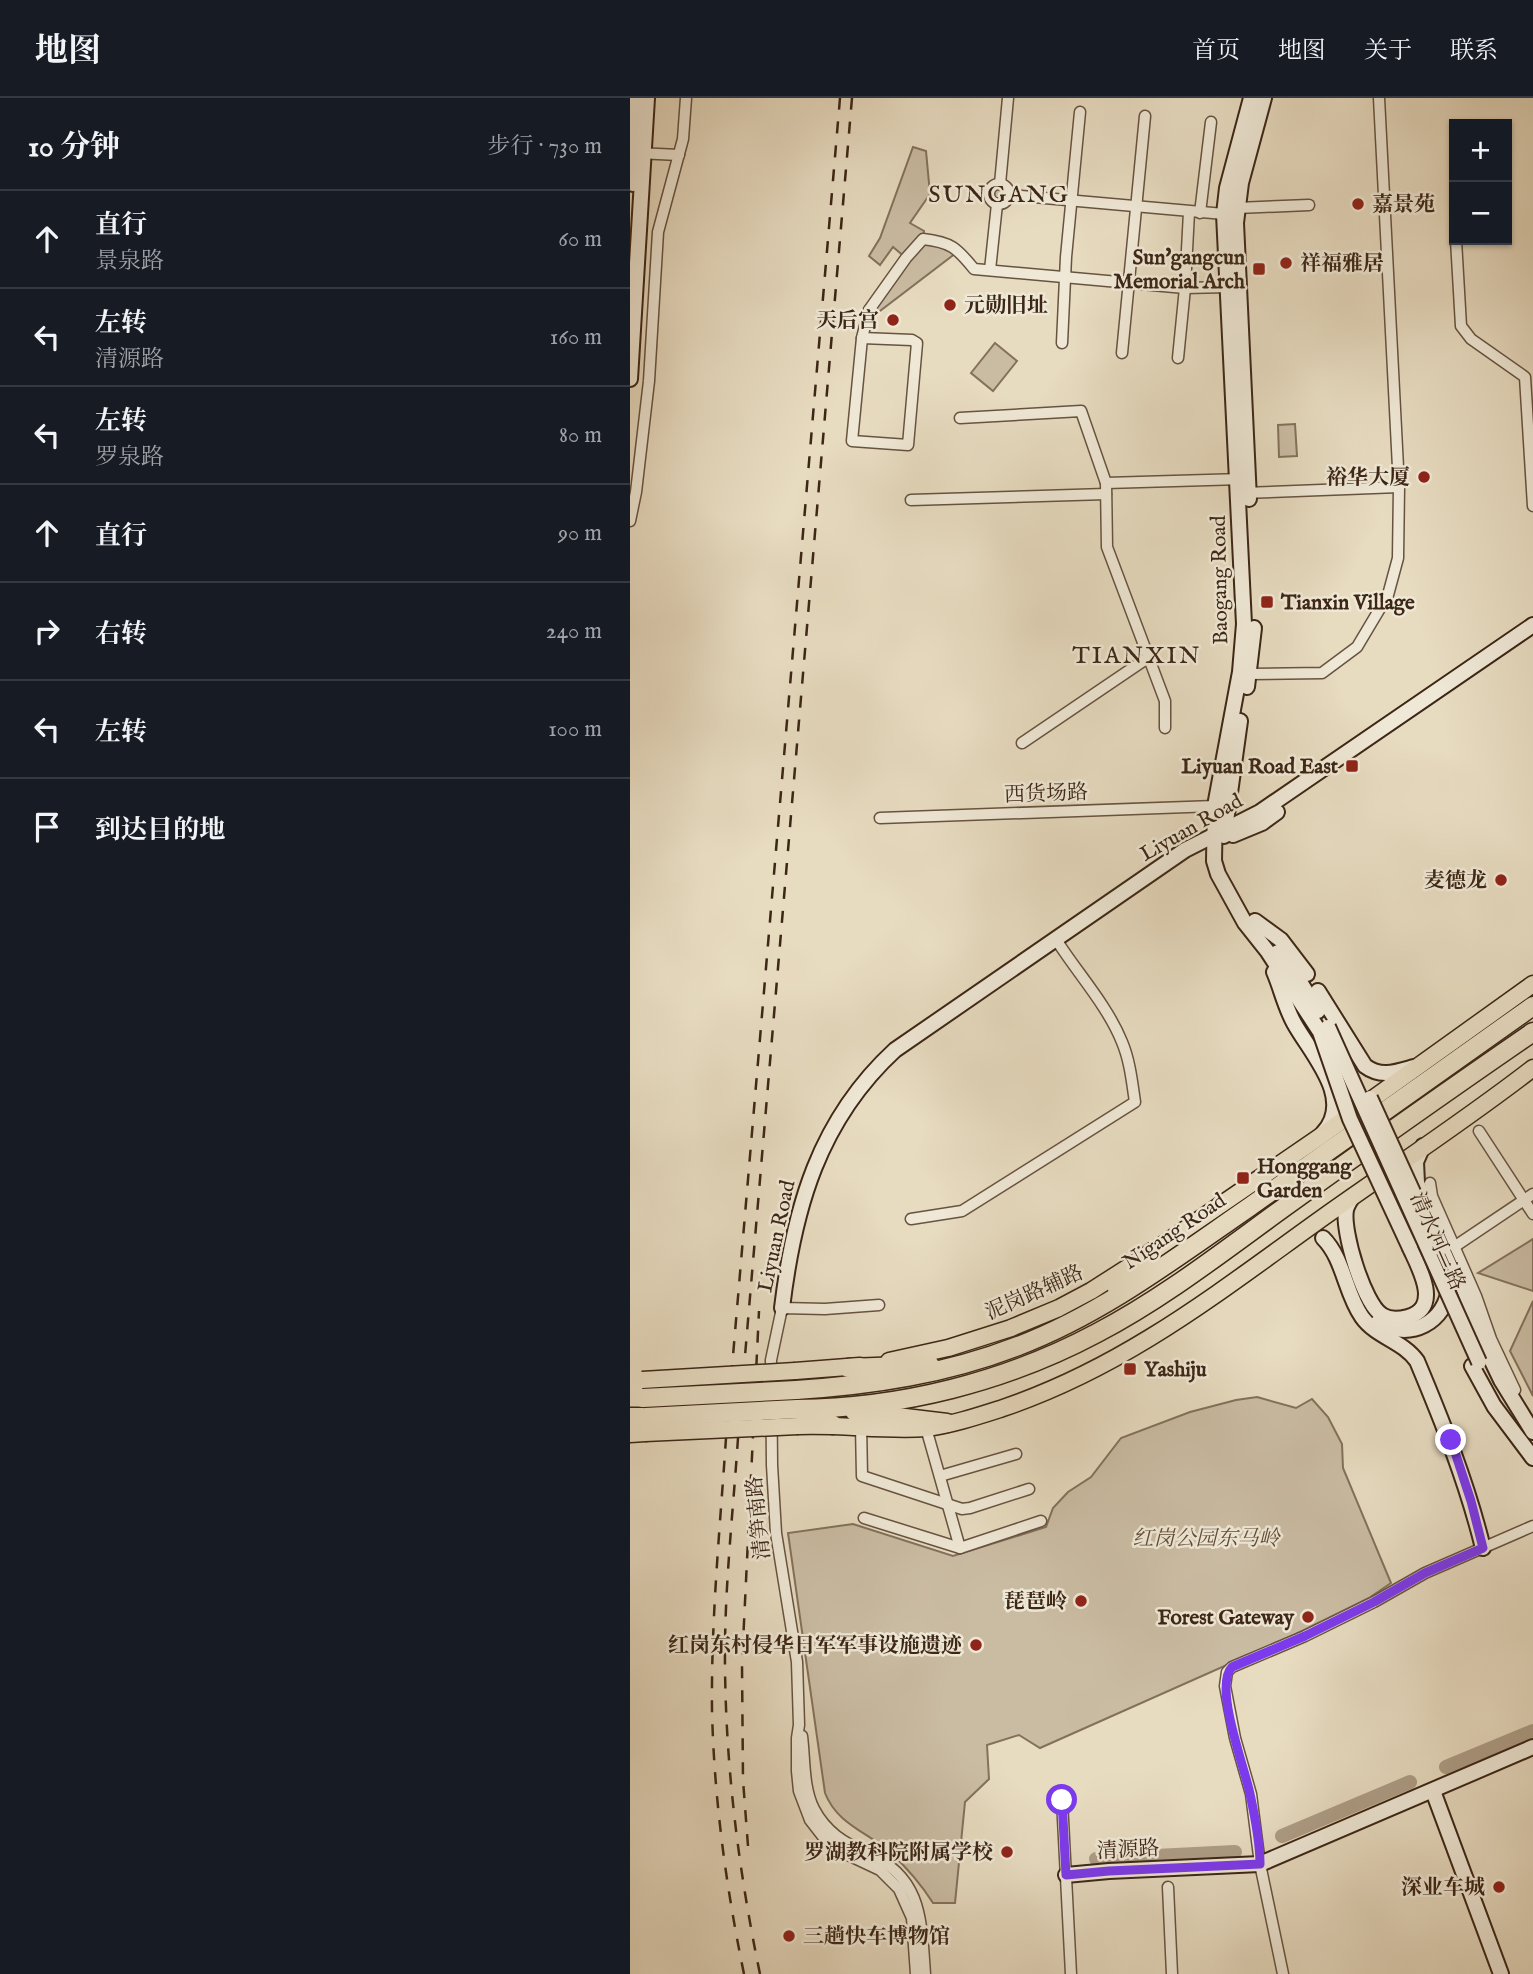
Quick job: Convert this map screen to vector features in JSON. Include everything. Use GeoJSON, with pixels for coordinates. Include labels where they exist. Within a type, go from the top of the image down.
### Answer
{"type":"FeatureCollection","features":[{"type":"Feature","properties":{"kind":"highway","name":"Nigang Road"},"geometry":{"type":"LineString","coordinates":[[636,1389],[796,1390],[885,1382],[921,1376],[1015,1347],[1094,1311],[1174,1259],[1533,1006]]}},
{"type":"Feature","properties":{"kind":"highway","name":"Nigang Road"},"geometry":{"type":"LineString","coordinates":[[803,1414],[889,1401],[972,1384],[1016,1370],[1099,1333],[1184,1278],[1533,1032]]}},
{"type":"Feature","properties":{"kind":"highway"},"geometry":{"type":"LineString","coordinates":[[1094,1311],[1152,1252]]}},
{"type":"Feature","properties":{"kind":"highway"},"geometry":{"type":"LineString","coordinates":[[848,1368],[961,1364]]}},
{"type":"Feature","properties":{"kind":"highway"},"geometry":{"type":"LineString","coordinates":[[803,1414],[833,1425]]}},
{"type":"Feature","properties":{"kind":"highway"},"geometry":{"type":"LineString","coordinates":[[636,1425],[803,1414],[947,1423]]}},
{"type":"Feature","properties":{"kind":"main road"},"geometry":{"type":"LineString","coordinates":[[630,379],[640,153],[637,98]]}},
{"type":"Feature","properties":{"kind":"main road"},"geometry":{"type":"LineString","coordinates":[[630,254],[647,98]]}},
{"type":"Feature","properties":{"kind":"main road"},"geometry":{"type":"LineString","coordinates":[[1241,98],[1252,120],[1271,98]]}},
{"type":"Feature","properties":{"kind":"main road","name":"Baogang Road"},"geometry":{"type":"LineString","coordinates":[[1251,98],[1252,120],[1241,183],[1231,211],[1228,287],[1254,624],[1249,674],[1214,861],[1218,874],[1250,922],[1292,969],[1324,1030]]}},
{"type":"Feature","properties":{"kind":"main road","name":"Baogang Road"},"geometry":{"type":"LineString","coordinates":[[1252,120],[1264,98]]}},
{"type":"Feature","properties":{"kind":"main road","name":"Baogang Road"},"geometry":{"type":"LineString","coordinates":[[1219,836],[1214,806],[1244,640],[1238,271],[1231,211]]}},
{"type":"Feature","properties":{"kind":"main road","name":"Liyuan Road"},"geometry":{"type":"LineString","coordinates":[[782,1308],[812,1191],[843,1127],[869,1087],[911,1047],[1059,944],[1219,836],[1260,812],[1533,625]]}},
{"type":"Feature","properties":{"kind":"main road","name":"Liyuan Road"},"geometry":{"type":"LineString","coordinates":[[782,1308],[800,1207],[809,1178],[846,1107],[877,1067],[918,1032],[1185,850],[1262,823],[1533,635]]}},
{"type":"Feature","properties":{"kind":"main road"},"geometry":{"type":"LineString","coordinates":[[1250,922],[1288,947],[1365,1066],[1371,1071],[1387,1074],[1422,1064]]}},
{"type":"Feature","properties":{"kind":"main road"},"geometry":{"type":"LineString","coordinates":[[1250,922],[1293,1021],[1318,1061],[1335,1101],[1333,1119],[1318,1138]]}},
{"type":"Feature","properties":{"kind":"main road","name":"泥岗路辅路"},"geometry":{"type":"LineString","coordinates":[[636,1389],[795,1371],[848,1368],[948,1348],[1011,1328],[1059,1308],[1152,1252],[1318,1138],[1533,984]]}},
{"type":"Feature","properties":{"kind":"main road"},"geometry":{"type":"LineString","coordinates":[[1301,1234],[1332,1240],[1342,1250],[1363,1303],[1375,1319],[1389,1328],[1407,1331],[1425,1326],[1443,1309],[1449,1292],[1447,1269],[1378,1112],[1324,1030]]}},
{"type":"Feature","properties":{"kind":"main road"},"geometry":{"type":"LineString","coordinates":[[1324,1030],[1350,1119],[1426,1283],[1426,1298],[1420,1311],[1415,1314],[1399,1319],[1390,1318],[1382,1315],[1370,1300],[1347,1241],[1345,1213],[1353,1196]]}},
{"type":"Feature","properties":{"kind":"main road","name":"清水河三路"},"geometry":{"type":"LineString","coordinates":[[1324,1030],[1494,1406],[1533,1458]]}},
{"type":"Feature","properties":{"kind":"main road"},"geometry":{"type":"LineString","coordinates":[[833,1425],[926,1427],[947,1423],[1061,1387],[1105,1366],[1200,1307],[1533,1068]]}},
{"type":"Feature","properties":{"kind":"main road"},"geometry":{"type":"LineString","coordinates":[[1423,1146],[1416,1162],[1417,1183],[1458,1274],[1489,1355],[1533,1432]]}},
{"type":"Feature","properties":{"kind":"main road"},"geometry":{"type":"LineString","coordinates":[[1323,1238],[1333,1251],[1363,1319],[1410,1351],[1418,1361],[1451,1440],[1483,1548]]}},
{"type":"Feature","properties":{"kind":"main road","name":"清水河三路"},"geometry":{"type":"LineString","coordinates":[[1476,1364],[1533,1443]]}},
{"type":"Feature","properties":{"kind":"main road","name":"清源路"},"geometry":{"type":"LineString","coordinates":[[1066,1875],[1075,1877],[1261,1861],[1533,1750]]}},
{"type":"Feature","properties":{"kind":"main road"},"geometry":{"type":"LineString","coordinates":[[1433,1793],[1501,1974]]}},
{"type":"Feature","properties":{"kind":"street"},"geometry":{"type":"LineString","coordinates":[[630,521],[649,381],[658,232],[686,122],[686,98]]}},
{"type":"Feature","properties":{"kind":"street"},"geometry":{"type":"LineString","coordinates":[[1000,184],[1008,98]]}},
{"type":"Feature","properties":{"kind":"street"},"geometry":{"type":"LineString","coordinates":[[1249,674],[1322,673],[1357,647],[1388,595],[1398,558],[1399,487],[1379,98]]}},
{"type":"Feature","properties":{"kind":"street"},"geometry":{"type":"LineString","coordinates":[[1062,343],[1080,112]]}},
{"type":"Feature","properties":{"kind":"street"},"geometry":{"type":"LineString","coordinates":[[1122,353],[1145,116]]}},
{"type":"Feature","properties":{"kind":"street"},"geometry":{"type":"LineString","coordinates":[[1200,213],[1211,122]]}},
{"type":"Feature","properties":{"kind":"street"},"geometry":{"type":"LineString","coordinates":[[640,153],[679,155]]}},
{"type":"Feature","properties":{"kind":"street"},"geometry":{"type":"LineString","coordinates":[[1000,184],[1008,189],[1010,195],[1003,204],[997,204],[991,201],[989,191],[1000,184]]}},
{"type":"Feature","properties":{"kind":"street"},"geometry":{"type":"LineString","coordinates":[[1010,195],[1200,213],[1309,205]]}},
{"type":"Feature","properties":{"kind":"street"},"geometry":{"type":"LineString","coordinates":[[990,270],[997,204]]}},
{"type":"Feature","properties":{"kind":"street"},"geometry":{"type":"LineString","coordinates":[[1178,358],[1189,212]]}},
{"type":"Feature","properties":{"kind":"street"},"geometry":{"type":"LineString","coordinates":[[862,338],[912,340],[917,344],[908,445],[852,441],[862,338],[869,310],[923,239],[944,241],[959,250],[974,269],[1128,284],[1185,288],[1228,287]]}},
{"type":"Feature","properties":{"kind":"street"},"geometry":{"type":"LineString","coordinates":[[1456,245],[1461,326],[1471,339],[1529,378],[1533,506]]}},
{"type":"Feature","properties":{"kind":"street"},"geometry":{"type":"LineString","coordinates":[[960,418],[1082,411],[1106,483],[1107,547],[1165,701],[1165,728]]}},
{"type":"Feature","properties":{"kind":"street"},"geometry":{"type":"LineString","coordinates":[[1106,483],[1399,487]]}},
{"type":"Feature","properties":{"kind":"street"},"geometry":{"type":"LineString","coordinates":[[911,500],[1106,494]]}},
{"type":"Feature","properties":{"kind":"street"},"geometry":{"type":"LineString","coordinates":[[1023,743],[1149,657]]}},
{"type":"Feature","properties":{"kind":"street","name":"西货场路"},"geometry":{"type":"LineString","coordinates":[[880,818],[1214,806]]}},
{"type":"Feature","properties":{"kind":"street"},"geometry":{"type":"LineString","coordinates":[[911,1219],[962,1211],[1135,1102],[1128,1058],[1122,1041],[1059,944]]}},
{"type":"Feature","properties":{"kind":"street"},"geometry":{"type":"LineString","coordinates":[[1479,1131],[1528,1197],[1533,1214]]}},
{"type":"Feature","properties":{"kind":"street"},"geometry":{"type":"LineString","coordinates":[[1430,1183],[1432,1196],[1504,1369],[1533,1421]]}},
{"type":"Feature","properties":{"kind":"street"},"geometry":{"type":"LineString","coordinates":[[1454,1247],[1528,1197]]}},
{"type":"Feature","properties":{"kind":"street"},"geometry":{"type":"LineString","coordinates":[[782,1308],[825,1309],[878,1305]]}},
{"type":"Feature","properties":{"kind":"street","name":"清笋南路"},"geometry":{"type":"LineString","coordinates":[[782,1308],[771,1360],[773,1499],[776,1534],[797,1662],[799,1725],[810,1798],[822,1822],[843,1842],[876,1857],[894,1869],[912,1891],[921,1921],[925,1974]]}},
{"type":"Feature","properties":{"kind":"street"},"geometry":{"type":"LineString","coordinates":[[861,1426],[862,1476],[948,1506],[970,1508],[1029,1489]]}},
{"type":"Feature","properties":{"kind":"street"},"geometry":{"type":"LineString","coordinates":[[926,1427],[960,1548]]}},
{"type":"Feature","properties":{"kind":"street"},"geometry":{"type":"LineString","coordinates":[[940,1476],[1016,1454]]}},
{"type":"Feature","properties":{"kind":"street"},"geometry":{"type":"LineString","coordinates":[[864,1518],[960,1548],[1041,1521]]}},
{"type":"Feature","properties":{"kind":"street"},"geometry":{"type":"LineString","coordinates":[[1283,1974],[1246,1774],[1235,1738],[1225,1686],[1227,1672],[1232,1667],[1305,1636],[1374,1602],[1425,1573],[1533,1526]]}},
{"type":"Feature","properties":{"kind":"street","name":"清笋南路"},"geometry":{"type":"LineString","coordinates":[[799,1725],[797,1772],[800,1797],[806,1812],[814,1826],[829,1842],[844,1853],[880,1870],[900,1889],[912,1918],[916,1974]]}},
{"type":"Feature","properties":{"kind":"street"},"geometry":{"type":"LineString","coordinates":[[1062,1800],[1071,1974]]}},
{"type":"Feature","properties":{"kind":"street"},"geometry":{"type":"LineString","coordinates":[[1168,1887],[1172,1974]]}},
{"type":"Feature","properties":{"kind":"green space"},"geometry":{"type":"Polygon","coordinates":[[[913,147],[926,151],[930,194],[910,223],[924,231],[923,239],[945,245],[956,253],[876,314],[869,310],[906,258],[893,247],[880,265],[869,256],[880,238],[913,147]]]}},
{"type":"Feature","properties":{"kind":"green space"},"geometry":{"type":"Polygon","coordinates":[[[999,184],[1006,187],[1009,194],[1006,201],[999,204],[992,201],[989,194],[992,187],[999,184]]]}},
{"type":"Feature","properties":{"kind":"green space"},"geometry":{"type":"Polygon","coordinates":[[[995,343],[1017,361],[993,391],[971,373],[995,343]]]}},
{"type":"Feature","properties":{"kind":"green space"},"geometry":{"type":"Polygon","coordinates":[[[1295,424],[1297,456],[1279,457],[1278,425],[1295,424]]]}},
{"type":"Feature","properties":{"kind":"green space"},"geometry":{"type":"Polygon","coordinates":[[[1533,1239],[1533,1291],[1478,1273],[1533,1239]]]}},
{"type":"Feature","properties":{"kind":"green space"},"geometry":{"type":"Polygon","coordinates":[[[1533,1301],[1533,1396],[1510,1351],[1533,1301]]]}},
{"type":"Feature","properties":{"kind":"green space","name":"红岗公园东马岭"},"geometry":{"type":"Polygon","coordinates":[[[1257,1397],[1296,1408],[1312,1399],[1328,1417],[1342,1444],[1343,1468],[1391,1583],[1369,1598],[1292,1636],[1040,1748],[1019,1735],[987,1745],[989,1779],[965,1802],[955,1903],[933,1903],[902,1864],[881,1845],[845,1820],[830,1804],[825,1793],[788,1533],[853,1524],[953,1556],[1046,1527],[1053,1508],[1068,1492],[1091,1477],[1121,1438],[1190,1412],[1257,1397]]]}},
{"type":"Feature","properties":{"kind":"waterway"},"geometry":{"type":"LineString","coordinates":[[1446,1767],[1533,1731]]}},
{"type":"Feature","properties":{"kind":"waterway"},"geometry":{"type":"LineString","coordinates":[[1282,1836],[1410,1782]]}},
{"type":"Feature","properties":{"kind":"waterway"},"geometry":{"type":"LineString","coordinates":[[1096,1859],[1235,1852]]}},
{"type":"Feature","properties":{"kind":"railway"},"geometry":{"type":"LineString","coordinates":[[744,1974],[726,1875],[715,1776],[712,1710],[714,1608],[726,1438],[840,98]]}},
{"type":"Feature","properties":{"kind":"railway"},"geometry":{"type":"LineString","coordinates":[[760,1974],[740,1860],[731,1783],[726,1706],[726,1610],[738,1438],[852,98]]}},
{"type":"Feature","properties":{"kind":"railway"},"geometry":{"type":"LineString","coordinates":[[748,1846],[743,1780],[742,1664],[759,1311]]}},
{"type":"Feature","properties":{"kind":"place","name":"嘉景苑"},"geometry":{"type":"Point","coordinates":[1358,204]}},
{"type":"Feature","properties":{"kind":"place","name":"祥福雅居"},"geometry":{"type":"Point","coordinates":[1286,263]}},
{"type":"Feature","properties":{"kind":"place","name":"Sun'gangcun Memorial Arch"},"geometry":{"type":"Point","coordinates":[1259,269]}},
{"type":"Feature","properties":{"kind":"place","name":"元勋旧址"},"geometry":{"type":"Point","coordinates":[950,305]}},
{"type":"Feature","properties":{"kind":"place","name":"天后宫"},"geometry":{"type":"Point","coordinates":[893,320]}},
{"type":"Feature","properties":{"kind":"place","name":"裕华大厦"},"geometry":{"type":"Point","coordinates":[1424,477]}},
{"type":"Feature","properties":{"kind":"place","name":"Tianxin Village"},"geometry":{"type":"Point","coordinates":[1267,602]}},
{"type":"Feature","properties":{"kind":"place","name":"Liyuan Road East"},"geometry":{"type":"Point","coordinates":[1352,766]}},
{"type":"Feature","properties":{"kind":"place","name":"麦德龙"},"geometry":{"type":"Point","coordinates":[1501,880]}},
{"type":"Feature","properties":{"kind":"place","name":"Honggang Garden"},"geometry":{"type":"Point","coordinates":[1243,1178]}},
{"type":"Feature","properties":{"kind":"place","name":"Yashiju"},"geometry":{"type":"Point","coordinates":[1130,1369]}},
{"type":"Feature","properties":{"kind":"place","name":"琵琶岭"},"geometry":{"type":"Point","coordinates":[1081,1601]}},
{"type":"Feature","properties":{"kind":"place","name":"Forest Gateway"},"geometry":{"type":"Point","coordinates":[1308,1617]}},
{"type":"Feature","properties":{"kind":"place","name":"红岗东村侵华日军军事设施遗迹"},"geometry":{"type":"Point","coordinates":[976,1645]}},
{"type":"Feature","properties":{"kind":"place","name":"罗湖教科院附属学校"},"geometry":{"type":"Point","coordinates":[1007,1852]}},
{"type":"Feature","properties":{"kind":"place","name":"深业车城"},"geometry":{"type":"Point","coordinates":[1499,1887]}},
{"type":"Feature","properties":{"kind":"place","name":"三趟快车博物馆"},"geometry":{"type":"Point","coordinates":[789,1936]}},
{"type":"Feature","properties":{"kind":"district","name":"SUNGANG"},"geometry":{"type":"Point","coordinates":[999,194]}},
{"type":"Feature","properties":{"kind":"district","name":"TIANXIN"},"geometry":{"type":"Point","coordinates":[1137,655]}},
{"type":"Feature","properties":{"kind":"route"},"geometry":{"type":"LineString","coordinates":[[1062,1800],[1066,1875],[1260,1864],[1251,1794],[1228,1704],[1225,1686],[1227,1672],[1232,1667],[1305,1636],[1374,1602],[1425,1573],[1483,1548],[1451,1440]]}}]}
